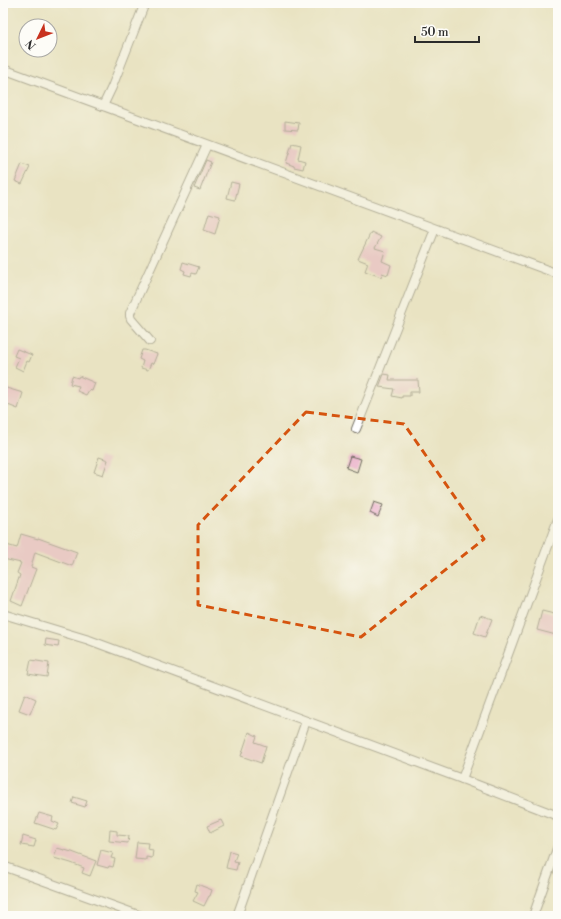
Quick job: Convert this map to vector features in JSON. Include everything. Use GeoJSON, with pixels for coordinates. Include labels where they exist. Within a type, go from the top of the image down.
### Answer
{"type":"FeatureCollection","features":[{"type":"Feature","properties":{"kind":"street"},"geometry":{"type":"LineString","coordinates":[[103,106],[145,3]]}},
{"type":"Feature","properties":{"kind":"street"},"geometry":{"type":"LineString","coordinates":[[3,69],[558,274]]}},
{"type":"Feature","properties":{"kind":"street"},"geometry":{"type":"LineString","coordinates":[[150,341],[131,320],[130,313],[207,145]]}},
{"type":"Feature","properties":{"kind":"street"},"geometry":{"type":"LineString","coordinates":[[356,429],[435,229]]}},
{"type":"Feature","properties":{"kind":"street"},"geometry":{"type":"LineString","coordinates":[[462,779],[558,519]]}},
{"type":"Feature","properties":{"kind":"street"},"geometry":{"type":"LineString","coordinates":[[3,614],[88,640],[558,816]]}},
{"type":"Feature","properties":{"kind":"street"},"geometry":{"type":"LineString","coordinates":[[237,916],[306,721]]}},
{"type":"Feature","properties":{"kind":"street"},"geometry":{"type":"LineString","coordinates":[[533,916],[558,846]]}},
{"type":"Feature","properties":{"kind":"street"},"geometry":{"type":"LineString","coordinates":[[3,866],[141,916]]}},
{"type":"Feature","properties":{"kind":"highlighted area"},"geometry":{"type":"Polygon","coordinates":[[[306,412],[404,424],[484,539],[361,637],[198,605],[198,525],[306,412]]]}},
{"type":"Feature","properties":{"kind":"building"},"geometry":{"type":"Polygon","coordinates":[[[285,121],[299,123],[298,130],[285,129],[285,121]]]}},
{"type":"Feature","properties":{"kind":"building"},"geometry":{"type":"Polygon","coordinates":[[[292,143],[301,145],[298,159],[305,161],[303,169],[286,163],[292,143]]]}},
{"type":"Feature","properties":{"kind":"building"},"geometry":{"type":"Polygon","coordinates":[[[206,160],[211,162],[200,190],[194,188],[206,160]]]}},
{"type":"Feature","properties":{"kind":"building"},"geometry":{"type":"Polygon","coordinates":[[[22,164],[30,167],[22,184],[15,181],[22,164]]]}},
{"type":"Feature","properties":{"kind":"building"},"geometry":{"type":"Polygon","coordinates":[[[231,182],[239,184],[235,200],[227,198],[231,182]]]}},
{"type":"Feature","properties":{"kind":"building"},"geometry":{"type":"Polygon","coordinates":[[[209,213],[220,216],[215,234],[204,230],[209,213]]]}},
{"type":"Feature","properties":{"kind":"building"},"geometry":{"type":"Polygon","coordinates":[[[371,232],[381,237],[375,248],[385,251],[382,261],[391,265],[388,275],[382,273],[381,277],[365,271],[368,263],[358,259],[371,232]]]}},
{"type":"Feature","properties":{"kind":"building"},"geometry":{"type":"Polygon","coordinates":[[[183,262],[199,267],[196,274],[192,273],[191,276],[184,274],[185,271],[181,269],[183,262]]]}},
{"type":"Feature","properties":{"kind":"building"},"geometry":{"type":"Polygon","coordinates":[[[17,349],[32,355],[29,362],[27,361],[23,371],[15,367],[19,358],[14,356],[17,349]]]}},
{"type":"Feature","properties":{"kind":"building"},"geometry":{"type":"Polygon","coordinates":[[[142,350],[157,354],[153,364],[151,363],[148,370],[141,368],[143,361],[139,359],[142,350]]]}},
{"type":"Feature","properties":{"kind":"building"},"geometry":{"type":"Polygon","coordinates":[[[384,374],[390,375],[389,380],[418,380],[419,392],[410,392],[410,396],[402,396],[402,398],[392,396],[394,389],[379,387],[384,374]]]}},
{"type":"Feature","properties":{"kind":"building"},"geometry":{"type":"Polygon","coordinates":[[[72,376],[78,378],[79,376],[95,383],[92,391],[89,390],[86,395],[77,391],[79,386],[70,384],[72,376]]]}},
{"type":"Feature","properties":{"kind":"building"},"geometry":{"type":"Polygon","coordinates":[[[3,387],[23,393],[18,409],[3,403],[3,387]]]}},
{"type":"Feature","properties":{"kind":"building"},"geometry":{"type":"Polygon","coordinates":[[[350,456],[361,459],[357,472],[346,468],[350,456]]]}},
{"type":"Feature","properties":{"kind":"building"},"geometry":{"type":"Polygon","coordinates":[[[99,457],[108,460],[103,475],[94,472],[99,457]]]}},
{"type":"Feature","properties":{"kind":"building"},"geometry":{"type":"Polygon","coordinates":[[[374,502],[383,505],[378,517],[370,513],[374,502]]]}},
{"type":"Feature","properties":{"kind":"building"},"geometry":{"type":"Polygon","coordinates":[[[21,534],[38,538],[77,552],[72,566],[35,552],[31,567],[36,569],[22,606],[11,601],[20,575],[17,573],[21,563],[3,559],[3,544],[17,548],[21,534]]]}},
{"type":"Feature","properties":{"kind":"building"},"geometry":{"type":"Polygon","coordinates":[[[542,611],[558,615],[555,625],[558,626],[556,635],[537,630],[542,611]]]}},
{"type":"Feature","properties":{"kind":"building"},"geometry":{"type":"Polygon","coordinates":[[[480,615],[492,619],[485,637],[474,633],[480,615]]]}},
{"type":"Feature","properties":{"kind":"building"},"geometry":{"type":"Polygon","coordinates":[[[46,639],[59,641],[58,647],[45,645],[46,639]]]}},
{"type":"Feature","properties":{"kind":"building"},"geometry":{"type":"Polygon","coordinates":[[[31,660],[49,663],[47,677],[28,674],[31,660]]]}},
{"type":"Feature","properties":{"kind":"building"},"geometry":{"type":"Polygon","coordinates":[[[25,694],[36,699],[30,714],[19,710],[25,694]]]}},
{"type":"Feature","properties":{"kind":"building"},"geometry":{"type":"Polygon","coordinates":[[[249,732],[257,736],[255,742],[266,746],[261,763],[241,756],[249,732]]]}},
{"type":"Feature","properties":{"kind":"building"},"geometry":{"type":"Polygon","coordinates":[[[74,797],[87,801],[85,807],[72,803],[74,797]]]}},
{"type":"Feature","properties":{"kind":"building"},"geometry":{"type":"Polygon","coordinates":[[[39,813],[53,817],[52,821],[59,824],[56,830],[35,823],[39,813]]]}},
{"type":"Feature","properties":{"kind":"building"},"geometry":{"type":"Polygon","coordinates":[[[221,820],[224,826],[210,833],[207,826],[221,820]]]}},
{"type":"Feature","properties":{"kind":"building"},"geometry":{"type":"Polygon","coordinates":[[[110,830],[117,831],[117,835],[129,836],[128,843],[109,841],[110,830]]]}},
{"type":"Feature","properties":{"kind":"building"},"geometry":{"type":"Polygon","coordinates":[[[23,836],[36,840],[34,847],[21,845],[23,836]]]}},
{"type":"Feature","properties":{"kind":"building"},"geometry":{"type":"Polygon","coordinates":[[[137,842],[148,843],[147,849],[153,850],[152,858],[146,857],[146,860],[135,859],[137,842]]]}},
{"type":"Feature","properties":{"kind":"building"},"geometry":{"type":"Polygon","coordinates":[[[57,848],[96,861],[90,876],[82,873],[84,868],[54,858],[57,848]]]}},
{"type":"Feature","properties":{"kind":"building"},"geometry":{"type":"Polygon","coordinates":[[[101,850],[113,853],[111,858],[115,859],[113,867],[109,866],[108,868],[97,865],[101,850]]]}},
{"type":"Feature","properties":{"kind":"building"},"geometry":{"type":"Polygon","coordinates":[[[230,851],[237,853],[234,861],[238,862],[236,870],[226,868],[230,851]]]}},
{"type":"Feature","properties":{"kind":"building"},"geometry":{"type":"Polygon","coordinates":[[[197,884],[212,890],[204,906],[193,901],[198,892],[195,891],[197,884]]]}}]}
